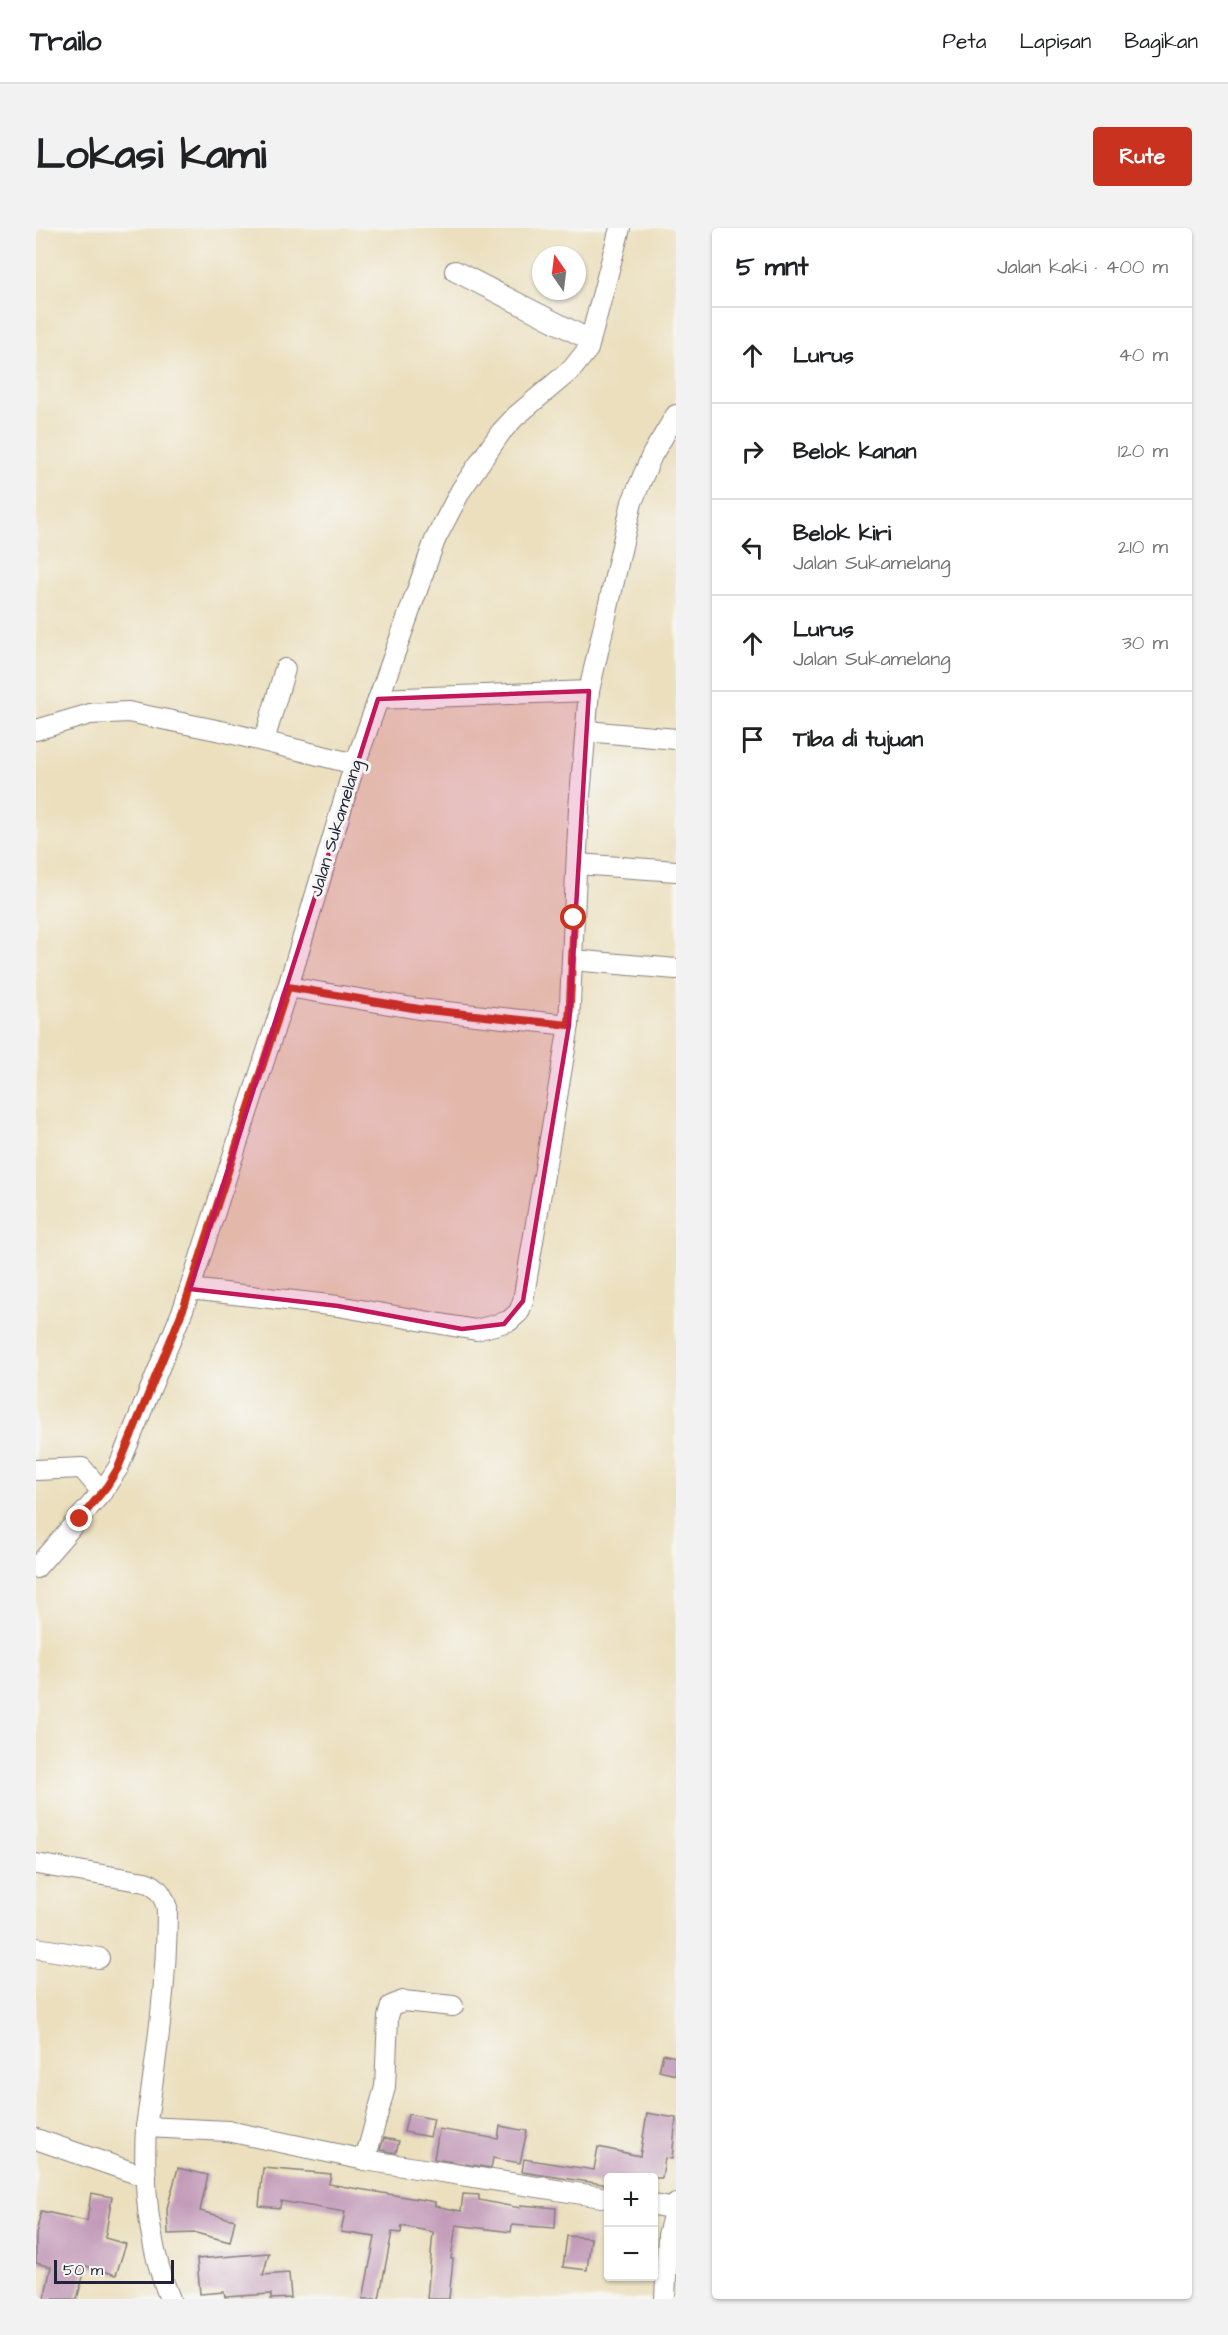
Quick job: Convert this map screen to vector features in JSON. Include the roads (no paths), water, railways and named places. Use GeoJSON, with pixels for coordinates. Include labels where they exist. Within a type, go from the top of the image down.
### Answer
{"type":"FeatureCollection","features":[{"type":"Feature","properties":{"kind":"street","name":"Jalan Sukamelang"},"geometry":{"type":"LineString","coordinates":[[105,1489],[118,1468],[190,1289],[288,987],[355,764],[435,540],[461,490],[501,432],[516,416],[572,369],[588,349],[620,228]]}},
{"type":"Feature","properties":{"kind":"street"},"geometry":{"type":"LineString","coordinates":[[455,271],[590,340]]}},
{"type":"Feature","properties":{"kind":"street"},"geometry":{"type":"LineString","coordinates":[[190,1289],[338,1306],[462,1329],[489,1328],[509,1321],[519,1312],[523,1301],[569,1025],[589,691],[632,502],[641,478],[676,415]]}},
{"type":"Feature","properties":{"kind":"street"},"geometry":{"type":"LineString","coordinates":[[264,741],[285,669]]}},
{"type":"Feature","properties":{"kind":"street"},"geometry":{"type":"LineString","coordinates":[[378,699],[589,691]]}},
{"type":"Feature","properties":{"kind":"street"},"geometry":{"type":"LineString","coordinates":[[36,730],[90,714],[128,712],[264,741],[355,764]]}},
{"type":"Feature","properties":{"kind":"street"},"geometry":{"type":"LineString","coordinates":[[586,731],[676,739]]}},
{"type":"Feature","properties":{"kind":"street"},"geometry":{"type":"LineString","coordinates":[[577,864],[676,871]]}},
{"type":"Feature","properties":{"kind":"street"},"geometry":{"type":"LineString","coordinates":[[572,960],[676,969]]}},
{"type":"Feature","properties":{"kind":"street"},"geometry":{"type":"LineString","coordinates":[[288,987],[419,1009],[569,1025]]}},
{"type":"Feature","properties":{"kind":"street"},"geometry":{"type":"LineString","coordinates":[[36,1470],[82,1468],[105,1489],[36,1568]]}},
{"type":"Feature","properties":{"kind":"street"},"geometry":{"type":"LineString","coordinates":[[36,1864],[145,1882],[156,1887],[165,1900],[167,1954],[162,2020],[146,2127],[146,2176],[158,2265],[170,2299]]}},
{"type":"Feature","properties":{"kind":"street"},"geometry":{"type":"LineString","coordinates":[[36,1948],[99,1958]]}},
{"type":"Feature","properties":{"kind":"street"},"geometry":{"type":"LineString","coordinates":[[365,2160],[385,2087],[388,2017],[391,2006],[403,2001],[453,2006]]}},
{"type":"Feature","properties":{"kind":"street"},"geometry":{"type":"LineString","coordinates":[[146,2127],[228,2131],[365,2160],[604,2197]]}},
{"type":"Feature","properties":{"kind":"street"},"geometry":{"type":"LineString","coordinates":[[36,2139],[146,2176]]}},
{"type":"Feature","properties":{"kind":"street"},"geometry":{"type":"LineString","coordinates":[[658,2205],[676,2207],[665,2299]]}}]}
